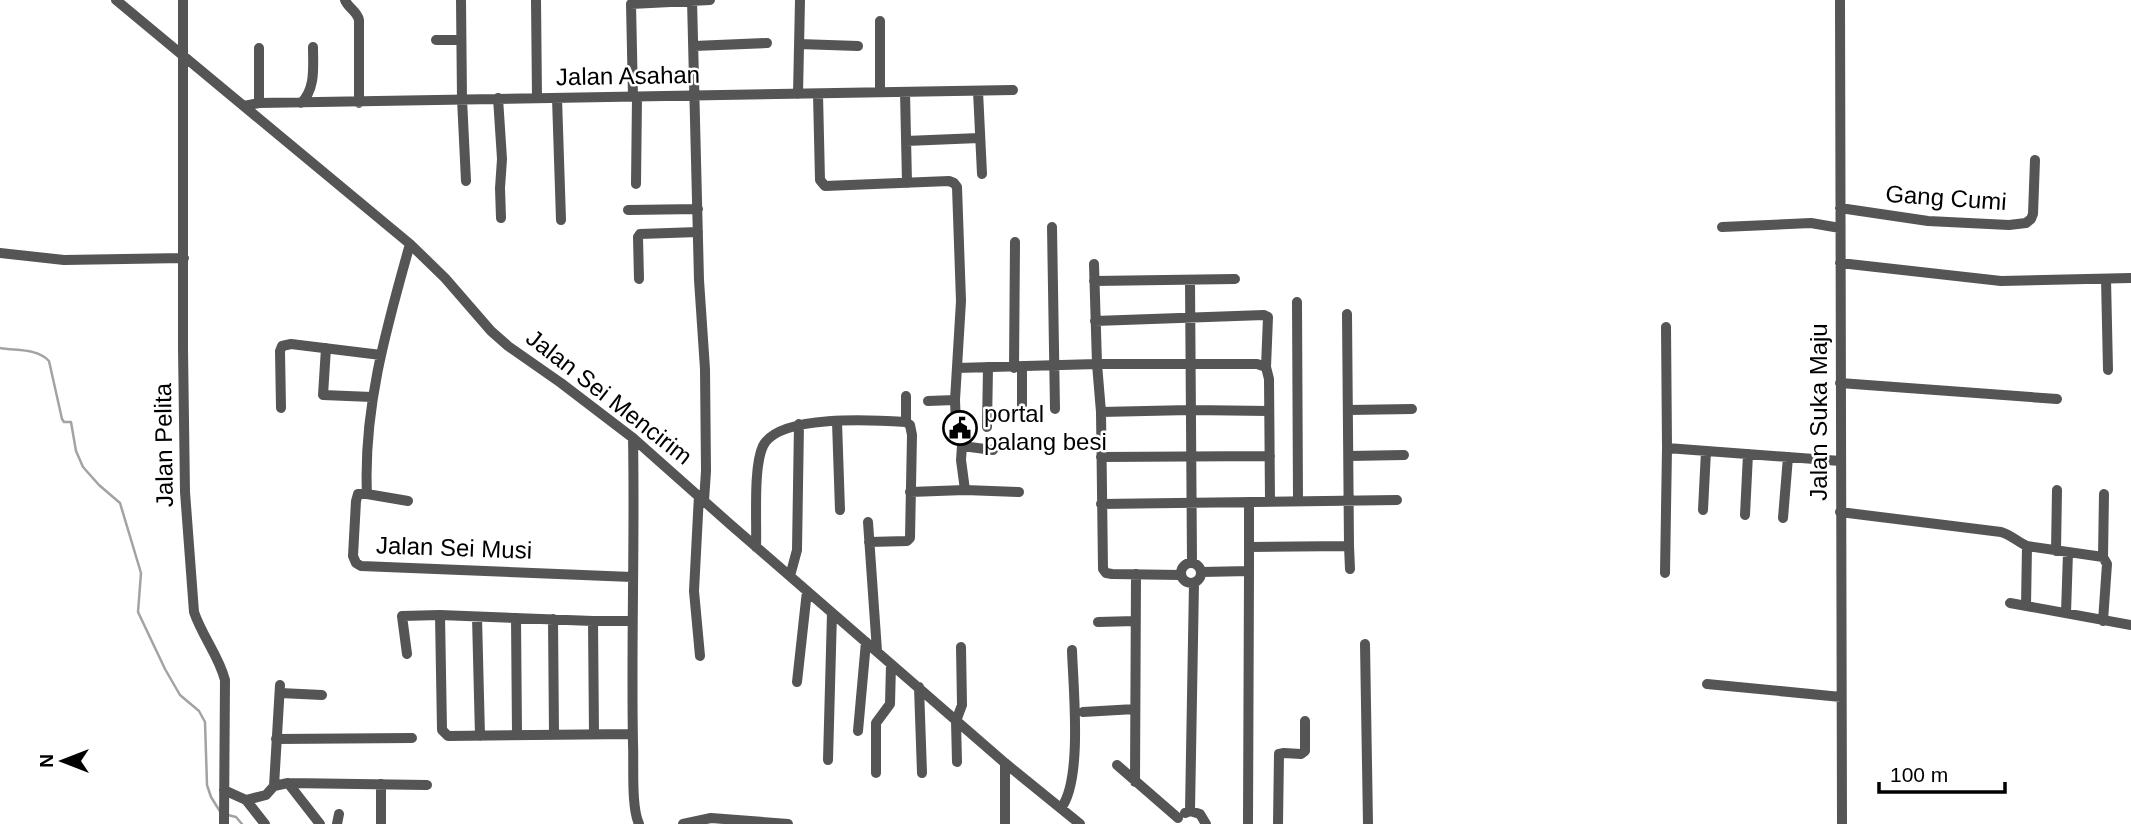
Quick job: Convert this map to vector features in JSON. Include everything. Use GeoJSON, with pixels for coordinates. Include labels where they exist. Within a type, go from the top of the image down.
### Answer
{"type":"FeatureCollection","features":[{"type":"Feature","properties":{"kind":"street","name":"Jalan Sei Mencirim"},"geometry":{"type":"LineString","coordinates":[[117,0],[410,244],[508,346],[633,438],[1005,763],[1080,824]]}},
{"type":"Feature","properties":{"kind":"street","name":"Jalan Pelita"},"geometry":{"type":"LineString","coordinates":[[183,0],[185,492],[194,612],[225,680],[224,823]]}},
{"type":"Feature","properties":{"kind":"street"},"geometry":{"type":"LineString","coordinates":[[345,0],[359,20],[359,103]]}},
{"type":"Feature","properties":{"kind":"street"},"geometry":{"type":"LineString","coordinates":[[461,0],[466,181]]}},
{"type":"Feature","properties":{"kind":"street"},"geometry":{"type":"LineString","coordinates":[[536,0],[537,98]]}},
{"type":"Feature","properties":{"kind":"street"},"geometry":{"type":"LineString","coordinates":[[692,0],[699,280],[705,369],[706,471],[701,498],[694,591],[700,656]]}},
{"type":"Feature","properties":{"kind":"street"},"geometry":{"type":"LineString","coordinates":[[636,184],[631,4],[710,0]]}},
{"type":"Feature","properties":{"kind":"street"},"geometry":{"type":"LineString","coordinates":[[798,94],[800,0]]}},
{"type":"Feature","properties":{"kind":"street","name":"Jalan Suka Maju"},"geometry":{"type":"LineString","coordinates":[[1840,0],[1842,824]]}},
{"type":"Feature","properties":{"kind":"street"},"geometry":{"type":"LineString","coordinates":[[880,21],[880,92]]}},
{"type":"Feature","properties":{"kind":"street"},"geometry":{"type":"LineString","coordinates":[[436,40],[461,40]]}},
{"type":"Feature","properties":{"kind":"street"},"geometry":{"type":"LineString","coordinates":[[694,46],[767,43]]}},
{"type":"Feature","properties":{"kind":"street"},"geometry":{"type":"LineString","coordinates":[[799,44],[858,46]]}},
{"type":"Feature","properties":{"kind":"street"},"geometry":{"type":"LineString","coordinates":[[301,103],[310,92],[314,74],[313,47]]}},
{"type":"Feature","properties":{"kind":"street"},"geometry":{"type":"LineString","coordinates":[[259,48],[259,103]]}},
{"type":"Feature","properties":{"kind":"street","name":"Jalan Asahan"},"geometry":{"type":"LineString","coordinates":[[244,106],[259,103],[498,98],[1013,90]]}},
{"type":"Feature","properties":{"kind":"street"},"geometry":{"type":"LineString","coordinates":[[978,91],[982,174]]}},
{"type":"Feature","properties":{"kind":"street"},"geometry":{"type":"LineString","coordinates":[[905,92],[908,183]]}},
{"type":"Feature","properties":{"kind":"street"},"geometry":{"type":"LineString","coordinates":[[818,94],[822,183],[830,187],[949,181],[957,187],[961,300],[954,400],[956,425]]}},
{"type":"Feature","properties":{"kind":"street"},"geometry":{"type":"LineString","coordinates":[[498,98],[502,159],[501,218]]}},
{"type":"Feature","properties":{"kind":"street"},"geometry":{"type":"LineString","coordinates":[[557,98],[561,219]]}},
{"type":"Feature","properties":{"kind":"street"},"geometry":{"type":"LineString","coordinates":[[906,141],[979,138]]}},
{"type":"Feature","properties":{"kind":"street","name":"Gang Cumi"},"geometry":{"type":"LineString","coordinates":[[1840,208],[1928,222],[2009,225],[2026,223],[2033,214],[2035,160]]}},
{"type":"Feature","properties":{"kind":"street"},"geometry":{"type":"LineString","coordinates":[[628,210],[698,209]]}},
{"type":"Feature","properties":{"kind":"street"},"geometry":{"type":"LineString","coordinates":[[1722,227],[1811,223],[1840,228]]}},
{"type":"Feature","properties":{"kind":"street"},"geometry":{"type":"LineString","coordinates":[[1052,227],[1055,409]]}},
{"type":"Feature","properties":{"kind":"street"},"geometry":{"type":"LineString","coordinates":[[639,279],[640,234],[698,232]]}},
{"type":"Feature","properties":{"kind":"street"},"geometry":{"type":"LineString","coordinates":[[1015,242],[1018,368],[1022,405]]}},
{"type":"Feature","properties":{"kind":"street","name":"Jalan Sei Musi"},"geometry":{"type":"LineString","coordinates":[[410,244],[372,397],[366,447],[367,494],[358,494],[356,501],[353,556],[356,563],[361,566],[632,577]]}},
{"type":"Feature","properties":{"kind":"street"},"geometry":{"type":"LineString","coordinates":[[0,253],[64,260],[184,258]]}},
{"type":"Feature","properties":{"kind":"street"},"geometry":{"type":"LineString","coordinates":[[1840,263],[2001,281],[2131,278]]}},
{"type":"Feature","properties":{"kind":"street"},"geometry":{"type":"LineString","coordinates":[[1094,264],[1101,412],[1103,569],[1112,574],[1181,575],[1188,582],[1194,583],[1200,579],[1202,572],[1200,566],[1192,562],[1184,565],[1181,575]]}},
{"type":"Feature","properties":{"kind":"street"},"geometry":{"type":"LineString","coordinates":[[1094,281],[1235,279]]}},
{"type":"Feature","properties":{"kind":"street"},"geometry":{"type":"LineString","coordinates":[[2106,279],[2108,370]]}},
{"type":"Feature","properties":{"kind":"street"},"geometry":{"type":"LineString","coordinates":[[1190,281],[1192,562]]}},
{"type":"Feature","properties":{"kind":"street"},"geometry":{"type":"LineString","coordinates":[[1297,302],[1298,501]]}},
{"type":"Feature","properties":{"kind":"street"},"geometry":{"type":"LineString","coordinates":[[1347,314],[1350,569]]}},
{"type":"Feature","properties":{"kind":"street"},"geometry":{"type":"LineString","coordinates":[[1095,321],[1267,316],[1270,501]]}},
{"type":"Feature","properties":{"kind":"street"},"geometry":{"type":"LineString","coordinates":[[1665,573],[1667,327]]}},
{"type":"Feature","properties":{"kind":"street"},"geometry":{"type":"LineString","coordinates":[[281,408],[282,346],[291,344],[381,355]]}},
{"type":"Feature","properties":{"kind":"street"},"geometry":{"type":"LineString","coordinates":[[326,348],[323,395],[372,397]]}},
{"type":"Feature","properties":{"kind":"street"},"geometry":{"type":"LineString","coordinates":[[957,368],[1097,364],[1257,364],[1266,367]]}},
{"type":"Feature","properties":{"kind":"street"},"geometry":{"type":"LineString","coordinates":[[987,427],[989,367]]}},
{"type":"Feature","properties":{"kind":"street"},"geometry":{"type":"LineString","coordinates":[[1840,383],[2057,399]]}},
{"type":"Feature","properties":{"kind":"street"},"geometry":{"type":"LineString","coordinates":[[905,422],[906,397]]}},
{"type":"Feature","properties":{"kind":"street"},"geometry":{"type":"LineString","coordinates":[[928,401],[954,400]]}},
{"type":"Feature","properties":{"kind":"street"},"geometry":{"type":"LineString","coordinates":[[1348,410],[1412,409]]}},
{"type":"Feature","properties":{"kind":"street"},"geometry":{"type":"LineString","coordinates":[[1101,412],[1269,411]]}},
{"type":"Feature","properties":{"kind":"street"},"geometry":{"type":"LineString","coordinates":[[756,547],[758,475],[762,448],[770,436],[799,424],[863,420],[905,422],[910,425],[912,435],[909,540],[869,542]]}},
{"type":"Feature","properties":{"kind":"street"},"geometry":{"type":"LineString","coordinates":[[837,422],[840,510]]}},
{"type":"Feature","properties":{"kind":"street"},"geometry":{"type":"LineString","coordinates":[[790,576],[797,550],[799,424]]}},
{"type":"Feature","properties":{"kind":"street"},"geometry":{"type":"LineString","coordinates":[[633,438],[633,734],[635,796],[639,824]]}},
{"type":"Feature","properties":{"kind":"street"},"geometry":{"type":"LineString","coordinates":[[965,490],[962,446],[993,450]]}},
{"type":"Feature","properties":{"kind":"street"},"geometry":{"type":"LineString","coordinates":[[1667,449],[1840,461]]}},
{"type":"Feature","properties":{"kind":"street"},"geometry":{"type":"LineString","coordinates":[[1703,510],[1706,451]]}},
{"type":"Feature","properties":{"kind":"street"},"geometry":{"type":"LineString","coordinates":[[1745,515],[1748,454]]}},
{"type":"Feature","properties":{"kind":"street"},"geometry":{"type":"LineString","coordinates":[[1349,456],[1404,455]]}},
{"type":"Feature","properties":{"kind":"street"},"geometry":{"type":"LineString","coordinates":[[1101,457],[1270,456]]}},
{"type":"Feature","properties":{"kind":"street"},"geometry":{"type":"LineString","coordinates":[[1783,518],[1788,457]]}},
{"type":"Feature","properties":{"kind":"street"},"geometry":{"type":"LineString","coordinates":[[2056,551],[2057,491]]}},
{"type":"Feature","properties":{"kind":"street"},"geometry":{"type":"LineString","coordinates":[[910,492],[1019,492]]}},
{"type":"Feature","properties":{"kind":"street"},"geometry":{"type":"LineString","coordinates":[[367,494],[408,501]]}},
{"type":"Feature","properties":{"kind":"street"},"geometry":{"type":"LineString","coordinates":[[2104,494],[2103,557],[2107,564],[2104,621]]}},
{"type":"Feature","properties":{"kind":"street"},"geometry":{"type":"LineString","coordinates":[[1101,504],[1397,500]]}},
{"type":"Feature","properties":{"kind":"street"},"geometry":{"type":"LineString","coordinates":[[1248,824],[1249,502]]}},
{"type":"Feature","properties":{"kind":"street"},"geometry":{"type":"LineString","coordinates":[[1840,512],[2001,532],[2027,546],[2103,557]]}},
{"type":"Feature","properties":{"kind":"street"},"geometry":{"type":"LineString","coordinates":[[868,522],[877,651]]}},
{"type":"Feature","properties":{"kind":"street"},"geometry":{"type":"LineString","coordinates":[[1249,547],[1349,546]]}},
{"type":"Feature","properties":{"kind":"street"},"geometry":{"type":"LineString","coordinates":[[2026,606],[2027,546]]}},
{"type":"Feature","properties":{"kind":"street"},"geometry":{"type":"LineString","coordinates":[[2066,613],[2068,552]]}},
{"type":"Feature","properties":{"kind":"street"},"geometry":{"type":"LineString","coordinates":[[1202,572],[1249,571]]}},
{"type":"Feature","properties":{"kind":"street"},"geometry":{"type":"LineString","coordinates":[[1135,782],[1136,574]]}},
{"type":"Feature","properties":{"kind":"street"},"geometry":{"type":"LineString","coordinates":[[1191,811],[1194,583]]}},
{"type":"Feature","properties":{"kind":"street"},"geometry":{"type":"LineString","coordinates":[[797,682],[807,592]]}},
{"type":"Feature","properties":{"kind":"street"},"geometry":{"type":"LineString","coordinates":[[2010,603],[2131,625]]}},
{"type":"Feature","properties":{"kind":"street"},"geometry":{"type":"LineString","coordinates":[[828,760],[832,613]]}},
{"type":"Feature","properties":{"kind":"street"},"geometry":{"type":"LineString","coordinates":[[407,654],[402,617],[440,615],[632,621]]}},
{"type":"Feature","properties":{"kind":"street"},"geometry":{"type":"LineString","coordinates":[[440,615],[442,730],[448,736],[633,734]]}},
{"type":"Feature","properties":{"kind":"street"},"geometry":{"type":"LineString","coordinates":[[477,617],[480,736]]}},
{"type":"Feature","properties":{"kind":"street"},"geometry":{"type":"LineString","coordinates":[[516,618],[517,735]]}},
{"type":"Feature","properties":{"kind":"street"},"geometry":{"type":"LineString","coordinates":[[553,619],[554,734]]}},
{"type":"Feature","properties":{"kind":"street"},"geometry":{"type":"LineString","coordinates":[[593,621],[594,734]]}},
{"type":"Feature","properties":{"kind":"street"},"geometry":{"type":"LineString","coordinates":[[1098,622],[1135,621]]}},
{"type":"Feature","properties":{"kind":"street"},"geometry":{"type":"LineString","coordinates":[[858,731],[866,642]]}},
{"type":"Feature","properties":{"kind":"street"},"geometry":{"type":"LineString","coordinates":[[1365,644],[1368,824]]}},
{"type":"Feature","properties":{"kind":"street"},"geometry":{"type":"LineString","coordinates":[[957,762],[957,721],[962,705],[961,647]]}},
{"type":"Feature","properties":{"kind":"street"},"geometry":{"type":"LineString","coordinates":[[1061,808],[1074,772],[1072,650]]}},
{"type":"Feature","properties":{"kind":"street"},"geometry":{"type":"LineString","coordinates":[[876,773],[876,723],[890,704],[891,664]]}},
{"type":"Feature","properties":{"kind":"street"},"geometry":{"type":"LineString","coordinates":[[1707,684],[1841,697]]}},
{"type":"Feature","properties":{"kind":"street"},"geometry":{"type":"LineString","coordinates":[[919,687],[922,773]]}},
{"type":"Feature","properties":{"kind":"street"},"geometry":{"type":"LineString","coordinates":[[274,786],[280,689],[322,695]]}},
{"type":"Feature","properties":{"kind":"street"},"geometry":{"type":"LineString","coordinates":[[1083,712],[1135,709]]}},
{"type":"Feature","properties":{"kind":"street"},"geometry":{"type":"LineString","coordinates":[[1278,824],[1279,754],[1301,754],[1305,751],[1305,721]]}},
{"type":"Feature","properties":{"kind":"street"},"geometry":{"type":"LineString","coordinates":[[276,739],[412,738]]}},
{"type":"Feature","properties":{"kind":"street"},"geometry":{"type":"LineString","coordinates":[[1005,763],[1005,824]]}},
{"type":"Feature","properties":{"kind":"street"},"geometry":{"type":"LineString","coordinates":[[1117,765],[1177,821],[1191,811]]}},
{"type":"Feature","properties":{"kind":"street"},"geometry":{"type":"LineString","coordinates":[[246,800],[266,795],[274,786],[288,782],[427,785]]}},
{"type":"Feature","properties":{"kind":"street"},"geometry":{"type":"LineString","coordinates":[[288,782],[320,824]]}},
{"type":"Feature","properties":{"kind":"street"},"geometry":{"type":"LineString","coordinates":[[381,784],[381,824]]}},
{"type":"Feature","properties":{"kind":"street"},"geometry":{"type":"LineString","coordinates":[[224,790],[246,800],[265,824]]}},
{"type":"Feature","properties":{"kind":"street"},"geometry":{"type":"LineString","coordinates":[[1191,811],[1200,814],[1206,824]]}},
{"type":"Feature","properties":{"kind":"street"},"geometry":{"type":"LineString","coordinates":[[683,824],[712,818],[788,824]]}},
{"type":"Feature","properties":{"kind":"waterway"},"geometry":{"type":"LineString","coordinates":[[0,348],[32,352],[49,361],[62,419],[64,422],[71,422],[76,451],[83,467],[120,503],[141,573],[138,612],[180,695],[199,711],[205,722],[207,785],[221,813]]}},
{"type":"Feature","properties":{"kind":"waterway"},"geometry":{"type":"LineString","coordinates":[[228,815],[236,817],[242,824]]}},
{"type":"Feature","properties":{"kind":"place","name":"portal palang besi"},"geometry":{"type":"Point","coordinates":[960,428]}}]}
